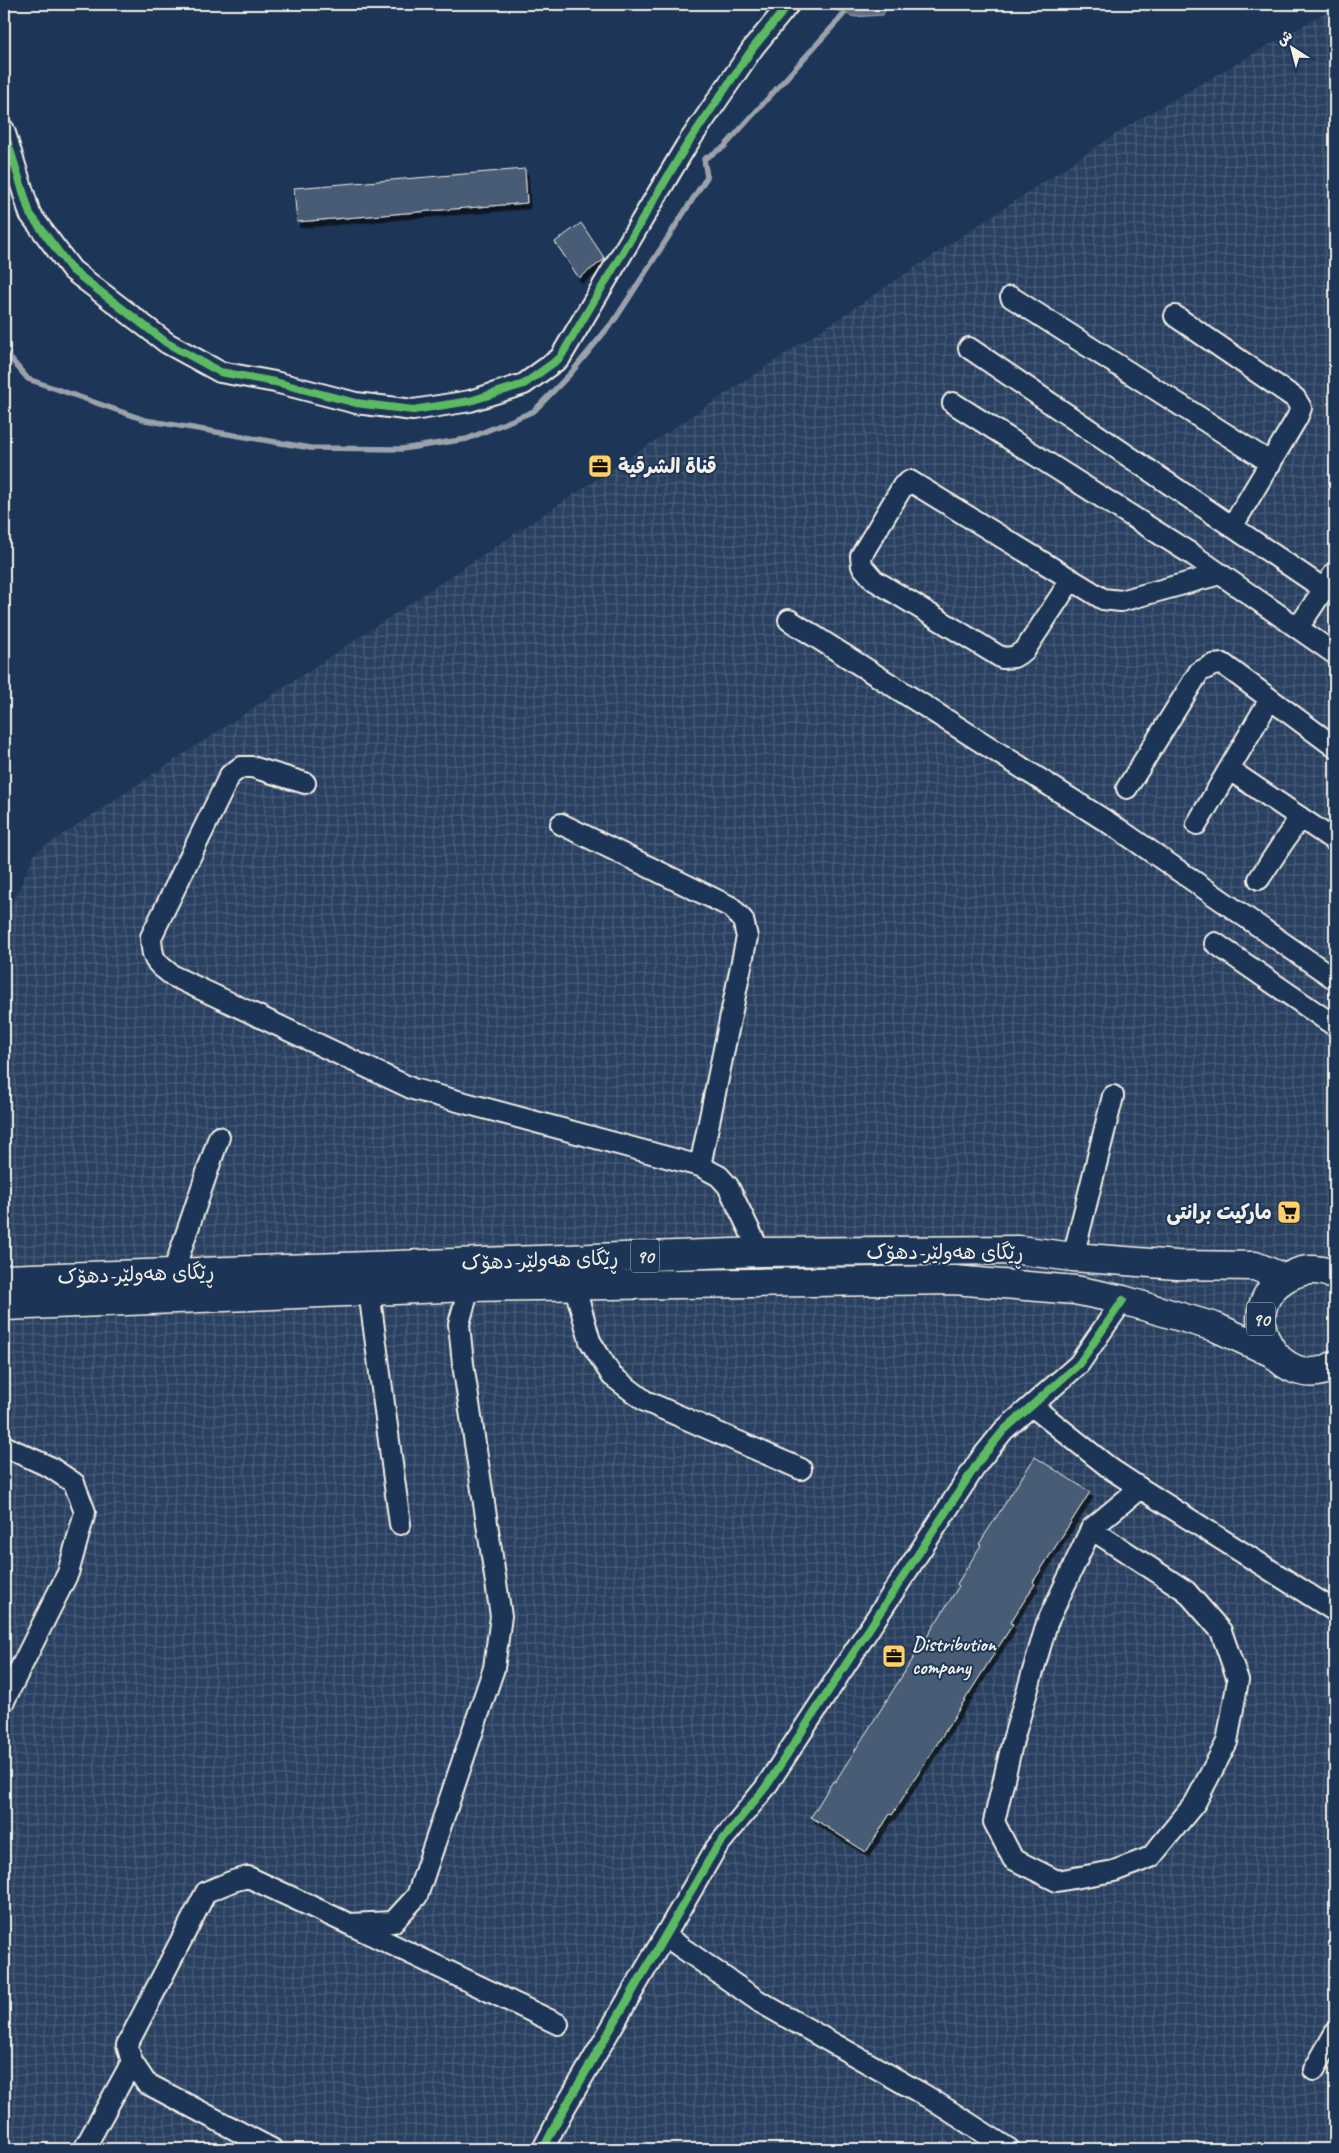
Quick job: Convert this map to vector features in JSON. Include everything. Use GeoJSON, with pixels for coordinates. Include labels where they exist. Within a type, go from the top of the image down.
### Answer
{"type":"FeatureCollection","features":[{"type":"Feature","properties":{"kind":"highway","name":"ڕێگای هەولێر-دهۆک"},"geometry":{"type":"LineString","coordinates":[[4,1279],[760,1252],[1019,1250],[1073,1257],[1177,1265],[1255,1266],[1284,1278]]}},
{"type":"Feature","properties":{"kind":"highway","name":"90"},"geometry":{"type":"LineString","coordinates":[[1329,1269],[1300,1272],[1284,1278],[1272,1289],[1264,1304],[1261,1320],[1264,1337],[1271,1352],[1283,1363],[1299,1370],[1329,1372]]}},
{"type":"Feature","properties":{"kind":"highway","name":"ڕێگای هەولێر-دهۆک"},"geometry":{"type":"LineString","coordinates":[[4,1306],[574,1284],[954,1280],[1076,1290],[1123,1300],[1215,1328],[1271,1352]]}},
{"type":"Feature","properties":{"kind":"street"},"geometry":{"type":"LineString","coordinates":[[4,130],[30,214],[72,270],[167,343],[220,372],[275,382],[356,403],[413,410],[470,401],[524,384],[560,358],[686,146],[753,48],[789,4]]}},
{"type":"Feature","properties":{"kind":"street"},"geometry":{"type":"LineString","coordinates":[[1011,297],[1271,463]]}},
{"type":"Feature","properties":{"kind":"street"},"geometry":{"type":"LineString","coordinates":[[1175,316],[1295,398],[1301,408],[1271,463],[1232,527]]}},
{"type":"Feature","properties":{"kind":"street"},"geometry":{"type":"LineString","coordinates":[[969,348],[1324,589]]}},
{"type":"Feature","properties":{"kind":"street"},"geometry":{"type":"LineString","coordinates":[[953,403],[1220,574],[1335,654]]}},
{"type":"Feature","properties":{"kind":"street"},"geometry":{"type":"LineString","coordinates":[[1071,580],[1024,650],[1014,657],[1002,658],[874,580],[862,566],[861,556],[903,486],[910,481],[1102,599],[1121,601],[1220,574]]}},
{"type":"Feature","properties":{"kind":"street"},"geometry":{"type":"LineString","coordinates":[[1298,628],[1335,572]]}},
{"type":"Feature","properties":{"kind":"street"},"geometry":{"type":"LineString","coordinates":[[789,620],[1120,830],[1335,979]]}},
{"type":"Feature","properties":{"kind":"street"},"geometry":{"type":"LineString","coordinates":[[1126,788],[1199,672],[1213,665],[1223,664],[1335,747]]}},
{"type":"Feature","properties":{"kind":"street"},"geometry":{"type":"LineString","coordinates":[[1197,824],[1270,699]]}},
{"type":"Feature","properties":{"kind":"street"},"geometry":{"type":"LineString","coordinates":[[305,782],[252,768],[241,767],[230,775],[152,937],[152,954],[158,965],[173,976],[413,1089],[700,1166],[719,1176],[728,1186],[760,1252]]}},
{"type":"Feature","properties":{"kind":"street"},"geometry":{"type":"LineString","coordinates":[[1230,770],[1335,841]]}},
{"type":"Feature","properties":{"kind":"street"},"geometry":{"type":"LineString","coordinates":[[1259,879],[1300,817]]}},
{"type":"Feature","properties":{"kind":"street"},"geometry":{"type":"LineString","coordinates":[[561,824],[730,907],[743,920],[747,938],[700,1166]]}},
{"type":"Feature","properties":{"kind":"street"},"geometry":{"type":"LineString","coordinates":[[1215,943],[1335,1026]]}},
{"type":"Feature","properties":{"kind":"street"},"geometry":{"type":"LineString","coordinates":[[1073,1257],[1113,1096]]}},
{"type":"Feature","properties":{"kind":"street"},"geometry":{"type":"LineString","coordinates":[[173,1273],[219,1137]]}},
{"type":"Feature","properties":{"kind":"street"},"geometry":{"type":"LineString","coordinates":[[574,1284],[590,1341],[612,1376],[645,1401],[801,1469]]}},
{"type":"Feature","properties":{"kind":"street"},"geometry":{"type":"LineString","coordinates":[[349,1924],[393,1922],[417,1896],[494,1668],[501,1616],[463,1364],[459,1324],[469,1287]]}},
{"type":"Feature","properties":{"kind":"street"},"geometry":{"type":"LineString","coordinates":[[369,1291],[400,1524]]}},
{"type":"Feature","properties":{"kind":"street"},"geometry":{"type":"LineString","coordinates":[[543,2149],[716,1848],[765,1788],[979,1461],[1004,1430],[1080,1364],[1123,1300]]}},
{"type":"Feature","properties":{"kind":"street"},"geometry":{"type":"LineString","coordinates":[[1032,1406],[1140,1488],[1335,1611]]}},
{"type":"Feature","properties":{"kind":"street"},"geometry":{"type":"LineString","coordinates":[[4,1446],[50,1467],[74,1483],[85,1512],[68,1573],[4,1701]]}},
{"type":"Feature","properties":{"kind":"street"},"geometry":{"type":"LineString","coordinates":[[1091,1528],[1186,1591],[1221,1631],[1238,1680],[1227,1742],[1195,1803],[1151,1857],[1114,1871],[1057,1881],[1014,1859],[994,1822],[1013,1740],[1047,1623],[1091,1528],[1140,1488]]}},
{"type":"Feature","properties":{"kind":"street"},"geometry":{"type":"LineString","coordinates":[[272,2149],[146,2083],[132,2062],[127,2045],[206,1892],[248,1877],[558,2024]]}},
{"type":"Feature","properties":{"kind":"street"},"geometry":{"type":"LineString","coordinates":[[665,1936],[760,2002],[926,2096],[1009,2149]]}},
{"type":"Feature","properties":{"kind":"street"},"geometry":{"type":"LineString","coordinates":[[1314,2070],[1335,2032]]}},
{"type":"Feature","properties":{"kind":"street"},"geometry":{"type":"LineString","coordinates":[[84,2149],[132,2062]]}},
{"type":"Feature","properties":{"kind":"shaded area"},"geometry":{"type":"Polygon","coordinates":[[[838,4],[888,4],[883,15],[854,17],[836,10],[838,4]]]}},
{"type":"Feature","properties":{"kind":"shaded area"},"geometry":{"type":"Polygon","coordinates":[[[1335,7],[1335,2149],[4,2149],[4,922],[35,853],[1129,125],[1335,7]]]}},
{"type":"Feature","properties":{"kind":"building"},"geometry":{"type":"Polygon","coordinates":[[[525,169],[527,203],[297,222],[294,188],[525,169]]]}},
{"type":"Feature","properties":{"kind":"building"},"geometry":{"type":"Polygon","coordinates":[[[581,223],[605,259],[579,278],[555,242],[581,223]]]}},
{"type":"Feature","properties":{"kind":"building"},"geometry":{"type":"Polygon","coordinates":[[[1035,1457],[1090,1492],[1033,1582],[1035,1584],[1010,1623],[1013,1624],[892,1815],[890,1814],[866,1852],[811,1817],[959,1586],[957,1584],[981,1545],[979,1544],[1035,1457]]]}},
{"type":"Feature","properties":{"kind":"waterway"},"geometry":{"type":"LineString","coordinates":[[4,351],[28,379],[145,420],[311,448],[402,449],[467,439],[534,411],[571,373],[616,318],[707,177],[704,159],[724,147],[844,14]]}},
{"type":"Feature","properties":{"kind":"cycle path"},"geometry":{"type":"LineString","coordinates":[[4,130],[30,214],[72,270],[167,343],[220,372],[275,382],[356,403],[413,410],[470,401],[524,384],[560,358],[686,146],[753,48],[789,4]]}},
{"type":"Feature","properties":{"kind":"cycle path"},"geometry":{"type":"LineString","coordinates":[[543,2149],[560,2116],[716,1848],[765,1788],[979,1461],[1004,1430],[1079,1364],[1123,1300]]}},
{"type":"Feature","properties":{"kind":"place","name":"قناة الشرقية"},"geometry":{"type":"Point","coordinates":[600,466]}},
{"type":"Feature","properties":{"kind":"place","name":"مارکیت برانتی"},"geometry":{"type":"Point","coordinates":[1289,1212]}},
{"type":"Feature","properties":{"kind":"place","name":"Distribution company"},"geometry":{"type":"Point","coordinates":[894,1656]}}]}
